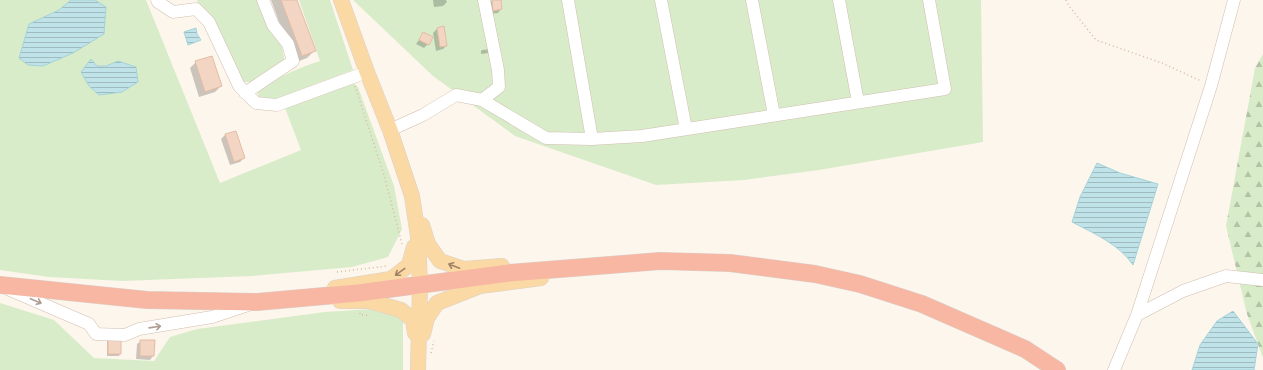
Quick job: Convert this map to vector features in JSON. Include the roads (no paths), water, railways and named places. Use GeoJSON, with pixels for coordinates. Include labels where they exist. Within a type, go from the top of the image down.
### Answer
{"type":"FeatureCollection","features":[{"type":"Feature","properties":{"kind":"highway"},"geometry":{"type":"LineString","coordinates":[[0,285],[147,300],[257,302],[358,293],[509,273],[660,261],[730,264],[815,274],[860,284],[929,307],[1025,349],[1057,370]]}},
{"type":"Feature","properties":{"kind":"main road"},"geometry":{"type":"LineString","coordinates":[[341,0],[360,74],[390,130],[428,244],[440,261],[464,269],[547,263],[660,261]]}},
{"type":"Feature","properties":{"kind":"main road"},"geometry":{"type":"LineString","coordinates":[[412,196],[418,236],[420,285],[418,370]]}},
{"type":"Feature","properties":{"kind":"main road"},"geometry":{"type":"LineString","coordinates":[[257,302],[391,279],[409,265],[414,249],[412,196]]}},
{"type":"Feature","properties":{"kind":"main road"},"geometry":{"type":"LineString","coordinates":[[418,354],[427,318],[437,303],[480,286],[660,261]]}},
{"type":"Feature","properties":{"kind":"main road"},"geometry":{"type":"LineString","coordinates":[[257,302],[369,302],[401,310],[413,320],[418,354]]}},
{"type":"Feature","properties":{"kind":"lane"},"geometry":{"type":"LineString","coordinates":[[157,0],[173,12],[194,5],[209,22],[239,86],[256,103],[277,105],[360,74]]}},
{"type":"Feature","properties":{"kind":"lane"},"geometry":{"type":"LineString","coordinates":[[246,93],[293,61],[288,44],[273,24],[263,0]]}},
{"type":"Feature","properties":{"kind":"lane"},"geometry":{"type":"LineString","coordinates":[[482,100],[499,87],[498,70],[484,0]]}},
{"type":"Feature","properties":{"kind":"lane"},"geometry":{"type":"LineString","coordinates":[[568,0],[592,139]]}},
{"type":"Feature","properties":{"kind":"lane"},"geometry":{"type":"LineString","coordinates":[[661,0],[686,129]]}},
{"type":"Feature","properties":{"kind":"lane"},"geometry":{"type":"LineString","coordinates":[[752,0],[774,115]]}},
{"type":"Feature","properties":{"kind":"lane"},"geometry":{"type":"LineString","coordinates":[[839,0],[858,102]]}},
{"type":"Feature","properties":{"kind":"lane"},"geometry":{"type":"LineString","coordinates":[[390,130],[423,115],[456,96],[482,100],[546,138],[592,139],[642,136],[945,89],[929,0]]}},
{"type":"Feature","properties":{"kind":"lane"},"geometry":{"type":"LineString","coordinates":[[1114,370],[1137,315],[1211,86],[1234,0]]}},
{"type":"Feature","properties":{"kind":"lane"},"geometry":{"type":"LineString","coordinates":[[1137,315],[1183,291],[1226,276],[1263,280]]}},
{"type":"Feature","properties":{"kind":"lane"},"geometry":{"type":"LineString","coordinates":[[0,285],[89,324],[96,334],[125,335],[139,329],[212,317],[257,302]]}},
{"type":"Feature","properties":{"kind":"water"},"geometry":{"type":"Polygon","coordinates":[[[71,0],[95,0],[106,7],[104,34],[73,53],[43,66],[28,65],[19,58],[29,24],[59,10],[71,0]]]}},
{"type":"Feature","properties":{"kind":"water"},"geometry":{"type":"Polygon","coordinates":[[[196,28],[197,34],[201,40],[188,45],[184,32],[196,28]]]}},
{"type":"Feature","properties":{"kind":"water"},"geometry":{"type":"Polygon","coordinates":[[[91,59],[97,66],[106,66],[118,61],[136,67],[138,82],[122,92],[99,95],[89,86],[81,72],[91,59]]]}},
{"type":"Feature","properties":{"kind":"water"},"geometry":{"type":"Polygon","coordinates":[[[1097,163],[1120,173],[1158,184],[1133,265],[1121,251],[1113,245],[1072,222],[1080,197],[1097,163]]]}},
{"type":"Feature","properties":{"kind":"water"},"geometry":{"type":"Polygon","coordinates":[[[1233,311],[1258,344],[1254,370],[1192,370],[1200,345],[1217,321],[1233,311]]]}}]}
